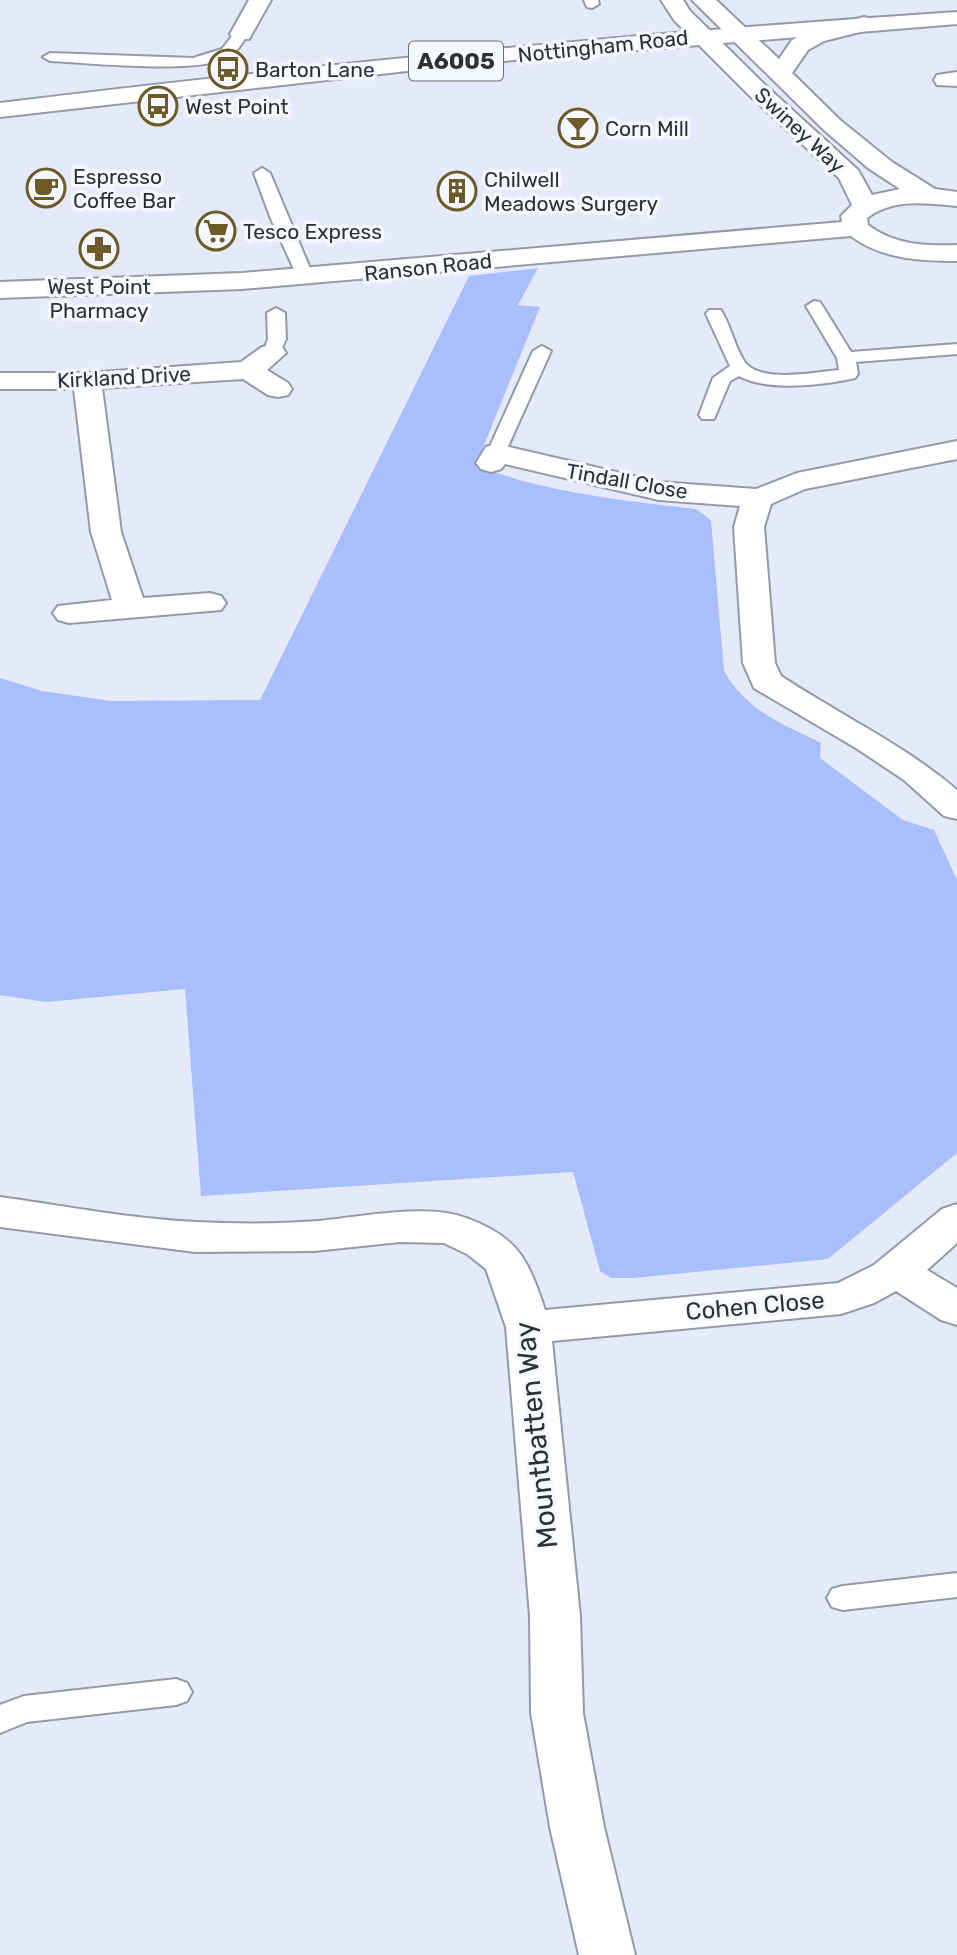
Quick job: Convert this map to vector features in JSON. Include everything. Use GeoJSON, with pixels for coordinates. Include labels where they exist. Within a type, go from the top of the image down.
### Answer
{"type":"FeatureCollection","features":[{"type":"Feature","properties":{"kind":"street"},"geometry":{"type":"LineString","coordinates":[[241,34],[260,0]]}},
{"type":"Feature","properties":{"kind":"street"},"geometry":{"type":"LineString","coordinates":[[808,7],[957,5]]}},
{"type":"Feature","properties":{"kind":"street","name":"Nottingham Road"},"geometry":{"type":"LineString","coordinates":[[655,18],[677,7],[710,6]]}},
{"type":"Feature","properties":{"kind":"street","name":"Swiney Way"},"geometry":{"type":"LineString","coordinates":[[710,6],[739,21],[781,72],[842,134],[876,162],[927,195]]}},
{"type":"Feature","properties":{"kind":"street","name":"Swiney Way"},"geometry":{"type":"LineString","coordinates":[[677,7],[757,90],[849,176],[860,217],[891,197],[927,195],[957,199]]}},
{"type":"Feature","properties":{"kind":"street","name":"Nottingham Road"},"geometry":{"type":"LineString","coordinates":[[0,110],[208,84],[704,36],[739,21],[864,24],[957,18]]}},
{"type":"Feature","properties":{"kind":"street","name":"Nottingham Road"},"geometry":{"type":"LineString","coordinates":[[208,84],[472,40],[628,21]]}},
{"type":"Feature","properties":{"kind":"street","name":"Swiney Way"},"geometry":{"type":"LineString","coordinates":[[781,72],[800,45],[816,36],[864,24]]}},
{"type":"Feature","properties":{"kind":"street"},"geometry":{"type":"LineString","coordinates":[[860,217],[870,240],[895,249],[926,254],[957,253]]}},
{"type":"Feature","properties":{"kind":"street","name":"Ranson Road"},"geometry":{"type":"LineString","coordinates":[[0,289],[108,288],[306,278],[647,245],[860,217]]}},
{"type":"Feature","properties":{"kind":"street"},"geometry":{"type":"LineString","coordinates":[[272,353],[248,370],[278,388]]}},
{"type":"Feature","properties":{"kind":"street","name":"Kirkland Drive"},"geometry":{"type":"LineString","coordinates":[[0,381],[87,381],[248,370]]}},
{"type":"Feature","properties":{"kind":"street"},"geometry":{"type":"LineString","coordinates":[[87,381],[106,532],[131,608]]}},
{"type":"Feature","properties":{"kind":"street"},"geometry":{"type":"LineString","coordinates":[[956,452],[797,482],[760,498],[752,510],[749,527],[759,663],[766,681],[868,741],[916,774],[957,808]]}},
{"type":"Feature","properties":{"kind":"street","name":"Tindall Close"},"geometry":{"type":"LineString","coordinates":[[494,458],[659,491],[760,498]]}},
{"type":"Feature","properties":{"kind":"street"},"geometry":{"type":"LineString","coordinates":[[69,613],[210,603]]}},
{"type":"Feature","properties":{"kind":"street","name":"Mountbatten Way"},"geometry":{"type":"LineString","coordinates":[[0,1212],[195,1237],[314,1236],[400,1227],[451,1228],[482,1243],[503,1259],[512,1276],[528,1327],[553,1590],[557,1713],[577,1827],[607,1955]]}},
{"type":"Feature","properties":{"kind":"street","name":"Cohen Close"},"geometry":{"type":"LineString","coordinates":[[528,1327],[841,1298],[865,1291],[898,1272],[957,1219]]}},
{"type":"Feature","properties":{"kind":"street"},"geometry":{"type":"LineString","coordinates":[[898,1272],[957,1309]]}},
{"type":"Feature","properties":{"kind":"lane"},"geometry":{"type":"LineString","coordinates":[[50,57],[193,62],[211,59],[232,50],[241,34]]}},
{"type":"Feature","properties":{"kind":"lane"},"geometry":{"type":"LineString","coordinates":[[262,173],[306,278]]}},
{"type":"Feature","properties":{"kind":"lane"},"geometry":{"type":"LineString","coordinates":[[715,314],[740,368],[756,376],[777,380],[849,374],[846,358],[814,306]]}},
{"type":"Feature","properties":{"kind":"lane"},"geometry":{"type":"LineString","coordinates":[[272,353],[277,339],[276,313]]}},
{"type":"Feature","properties":{"kind":"lane"},"geometry":{"type":"LineString","coordinates":[[846,358],[957,349]]}},
{"type":"Feature","properties":{"kind":"lane","name":"Tindall Close"},"geometry":{"type":"LineString","coordinates":[[494,458],[542,351]]}},
{"type":"Feature","properties":{"kind":"lane"},"geometry":{"type":"LineString","coordinates":[[708,415],[722,378],[740,368]]}},
{"type":"Feature","properties":{"kind":"lane"},"geometry":{"type":"LineString","coordinates":[[844,1598],[957,1585]]}},
{"type":"Feature","properties":{"kind":"lane"},"geometry":{"type":"LineString","coordinates":[[0,1718],[24,1709],[176,1692]]}},
{"type":"Feature","properties":{"kind":"shaded area"},"geometry":{"type":"Polygon","coordinates":[[[538,268],[518,305],[540,307],[476,465],[502,475],[557,489],[696,509],[711,520],[724,671],[733,685],[766,715],[821,743],[820,758],[903,820],[934,830],[957,880],[957,1153],[828,1259],[611,1278],[600,1271],[573,1172],[201,1196],[185,989],[46,1002],[0,995],[0,678],[42,691],[111,701],[260,700],[469,276],[538,268]]]}},
{"type":"Feature","properties":{"kind":"place","name":"Barton Lane"},"geometry":{"type":"Point","coordinates":[228,69]}},
{"type":"Feature","properties":{"kind":"place","name":"West Point"},"geometry":{"type":"Point","coordinates":[158,106]}},
{"type":"Feature","properties":{"kind":"place","name":"Corn Mill"},"geometry":{"type":"Point","coordinates":[578,128]}},
{"type":"Feature","properties":{"kind":"place","name":"Espresso Coffee Bar"},"geometry":{"type":"Point","coordinates":[46,188]}},
{"type":"Feature","properties":{"kind":"place","name":"Chilwell Meadows Surgery"},"geometry":{"type":"Point","coordinates":[457,191]}},
{"type":"Feature","properties":{"kind":"place","name":"Tesco Express"},"geometry":{"type":"Point","coordinates":[216,231]}},
{"type":"Feature","properties":{"kind":"place","name":"West Point Pharmacy"},"geometry":{"type":"Point","coordinates":[99,249]}}]}
